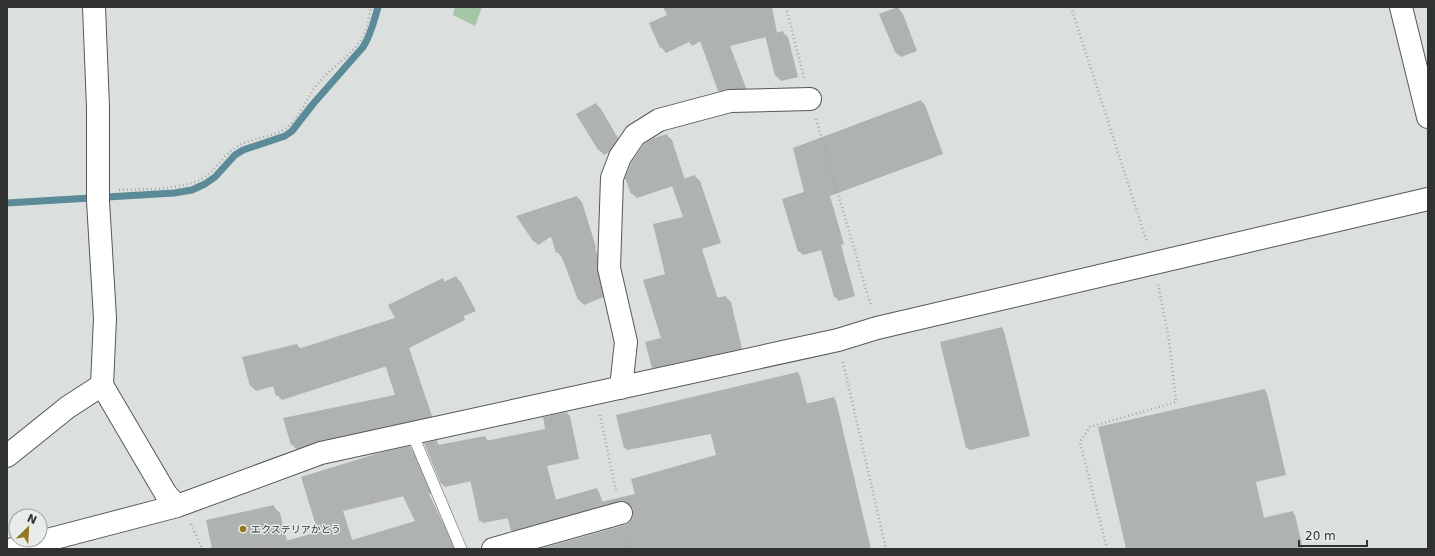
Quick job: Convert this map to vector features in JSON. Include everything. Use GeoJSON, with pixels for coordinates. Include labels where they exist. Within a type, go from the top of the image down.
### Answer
{"type":"FeatureCollection","features":[{"type":"Feature","properties":{"kind":"street"},"geometry":{"type":"LineString","coordinates":[[94,7],[98,107],[98,195],[105,318],[102,384],[166,494],[177,506]]}},
{"type":"Feature","properties":{"kind":"street"},"geometry":{"type":"LineString","coordinates":[[1401,7],[1428,116]]}},
{"type":"Feature","properties":{"kind":"street"},"geometry":{"type":"LineString","coordinates":[[621,388],[626,342],[609,268],[612,178],[620,157],[635,135],[659,120],[730,101],[810,99]]}},
{"type":"Feature","properties":{"kind":"street"},"geometry":{"type":"LineString","coordinates":[[13,549],[177,506],[321,453],[838,340],[877,328],[1428,199]]}},
{"type":"Feature","properties":{"kind":"street"},"geometry":{"type":"LineString","coordinates":[[7,456],[68,407],[102,384]]}},
{"type":"Feature","properties":{"kind":"street"},"geometry":{"type":"LineString","coordinates":[[493,549],[621,513]]}},
{"type":"Feature","properties":{"kind":"lane"},"geometry":{"type":"LineString","coordinates":[[412,433],[461,549]]}},
{"type":"Feature","properties":{"kind":"path"},"geometry":{"type":"LineString","coordinates":[[98,195],[168,188],[196,182],[213,171],[229,153],[237,147],[285,129],[297,116],[317,84],[357,45],[364,34],[371,7]]}},
{"type":"Feature","properties":{"kind":"path"},"geometry":{"type":"LineString","coordinates":[[786,7],[810,99],[877,328]]}},
{"type":"Feature","properties":{"kind":"path"},"geometry":{"type":"LineString","coordinates":[[1071,7],[1154,262],[1169,340],[1176,402],[1090,427],[1080,442],[1107,549]]}},
{"type":"Feature","properties":{"kind":"path"},"geometry":{"type":"LineString","coordinates":[[838,340],[886,549]]}},
{"type":"Feature","properties":{"kind":"path"},"geometry":{"type":"LineString","coordinates":[[595,393],[628,549]]}},
{"type":"Feature","properties":{"kind":"green space"},"geometry":{"type":"Polygon","coordinates":[[[455,7],[482,7],[475,26],[453,15],[455,7]]]}},
{"type":"Feature","properties":{"kind":"building"},"geometry":{"type":"Polygon","coordinates":[[[663,7],[768,7],[773,30],[725,40],[743,88],[718,91],[698,35],[686,41],[684,37],[660,48],[649,23],[667,15],[663,7]]]}},
{"type":"Feature","properties":{"kind":"building"},"geometry":{"type":"Polygon","coordinates":[[[898,7],[913,45],[895,52],[879,14],[898,7]]]}},
{"type":"Feature","properties":{"kind":"building"},"geometry":{"type":"Polygon","coordinates":[[[783,31],[793,72],[775,76],[765,35],[783,31]]]}},
{"type":"Feature","properties":{"kind":"building"},"geometry":{"type":"Polygon","coordinates":[[[921,100],[940,150],[827,193],[852,292],[834,297],[820,246],[798,252],[782,199],[804,192],[793,148],[921,100]]]}},
{"type":"Feature","properties":{"kind":"building"},"geometry":{"type":"Polygon","coordinates":[[[596,103],[617,139],[598,150],[576,114],[596,103]]]}},
{"type":"Feature","properties":{"kind":"building"},"geometry":{"type":"Polygon","coordinates":[[[667,134],[681,176],[631,194],[625,178],[631,163],[644,144],[654,138],[667,134]]]}},
{"type":"Feature","properties":{"kind":"building"},"geometry":{"type":"Polygon","coordinates":[[[695,175],[717,238],[698,244],[715,298],[726,296],[738,348],[652,368],[645,342],[661,338],[643,280],[665,274],[653,224],[683,217],[671,183],[695,175]]]}},
{"type":"Feature","properties":{"kind":"building"},"geometry":{"type":"Polygon","coordinates":[[[577,196],[592,242],[590,243],[597,259],[597,271],[602,291],[578,300],[560,252],[556,253],[549,230],[533,241],[516,216],[577,196]]]}},
{"type":"Feature","properties":{"kind":"building"},"geometry":{"type":"Polygon","coordinates":[[[456,276],[471,305],[459,311],[460,314],[404,342],[429,417],[393,424],[392,420],[291,445],[283,418],[395,395],[384,361],[276,396],[271,380],[250,386],[242,357],[297,344],[298,349],[395,318],[388,305],[443,278],[444,282],[456,276]]]}},
{"type":"Feature","properties":{"kind":"building"},"geometry":{"type":"Polygon","coordinates":[[[1002,327],[1028,433],[966,448],[940,342],[1002,327]]]}},
{"type":"Feature","properties":{"kind":"building"},"geometry":{"type":"Polygon","coordinates":[[[798,372],[806,404],[834,397],[870,549],[539,549],[625,525],[633,516],[633,509],[624,501],[618,501],[511,531],[507,515],[479,521],[470,479],[441,484],[424,443],[437,440],[438,445],[485,436],[486,441],[545,429],[543,417],[567,412],[576,457],[545,463],[555,500],[597,488],[601,502],[635,494],[631,479],[716,455],[710,431],[624,448],[616,415],[798,372]]]}},
{"type":"Feature","properties":{"kind":"building"},"geometry":{"type":"Polygon","coordinates":[[[1265,389],[1284,473],[1254,480],[1263,518],[1293,511],[1301,549],[1126,549],[1098,427],[1265,389]]]}},
{"type":"Feature","properties":{"kind":"building"},"geometry":{"type":"Polygon","coordinates":[[[410,446],[427,487],[424,488],[453,549],[339,549],[338,546],[329,549],[276,549],[275,544],[318,532],[301,477],[379,453],[410,446]],[[400,490],[338,505],[349,541],[415,521],[400,490]]]}},
{"type":"Feature","properties":{"kind":"building","name":"エクステリアかとう"},"geometry":{"type":"Polygon","coordinates":[[[274,505],[281,538],[234,549],[212,549],[206,520],[274,505]]]}},
{"type":"Feature","properties":{"kind":"waterway"},"geometry":{"type":"LineString","coordinates":[[7,203],[174,193],[192,190],[205,184],[215,177],[235,155],[243,150],[285,136],[292,131],[313,104],[363,47],[374,23],[378,7]]}},
{"type":"Feature","properties":{"kind":"place","name":"エクステリアかとう"},"geometry":{"type":"Point","coordinates":[243,529]}}]}
